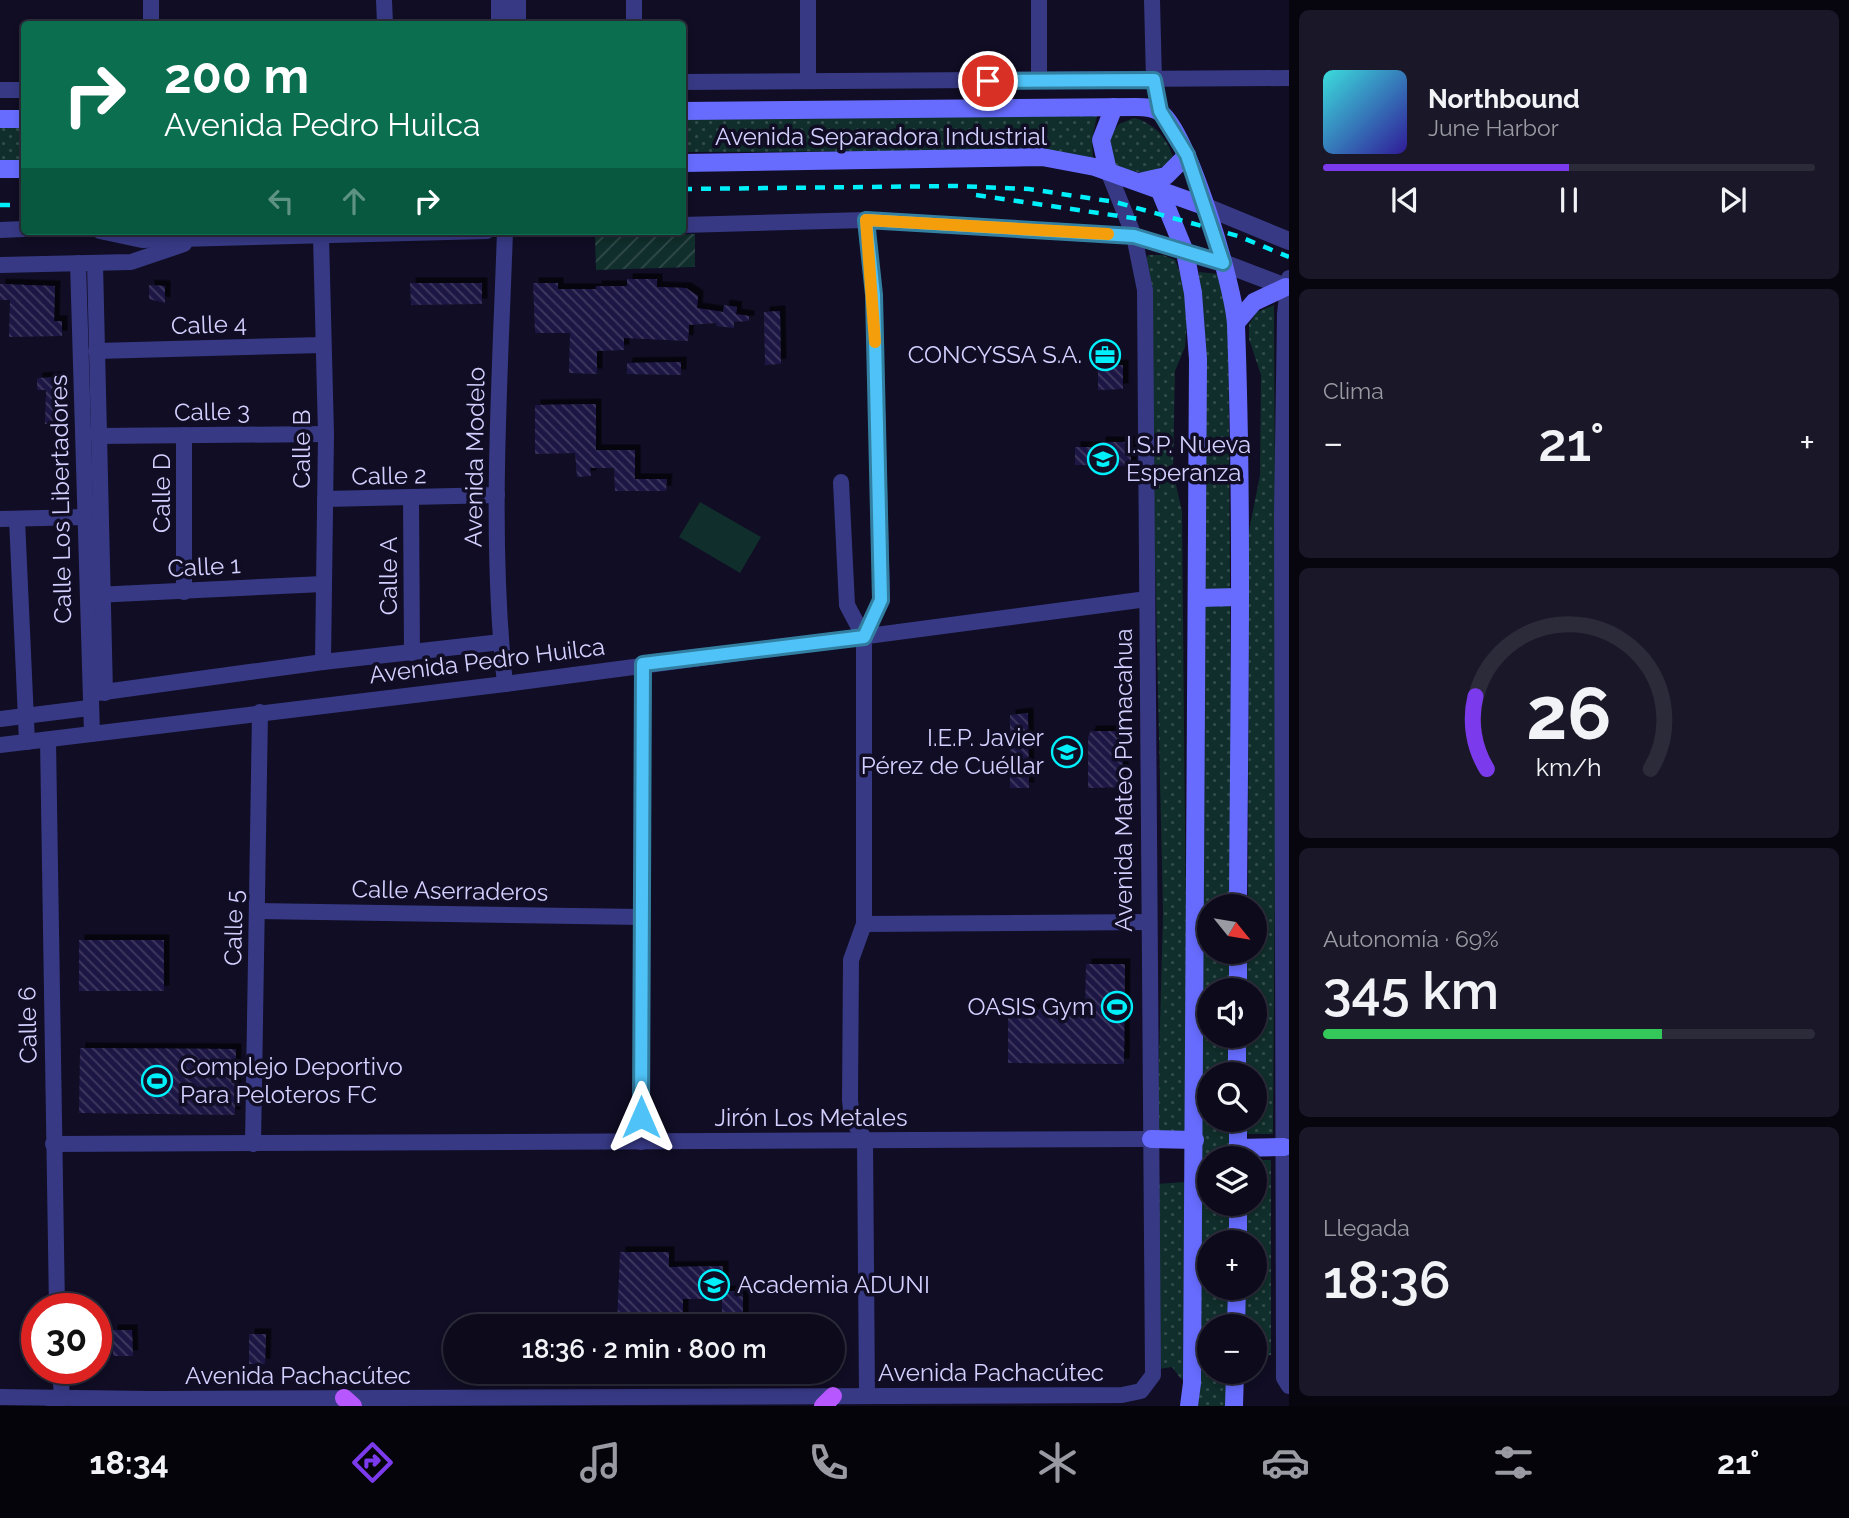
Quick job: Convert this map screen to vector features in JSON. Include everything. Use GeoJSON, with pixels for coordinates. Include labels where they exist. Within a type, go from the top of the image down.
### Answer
{"type":"FeatureCollection","features":[{"type":"Feature","properties":{"kind":"main road","name":"Avenida Separadora Industrial"},"geometry":{"type":"LineString","coordinates":[[686,111],[1114,107],[1160,111]]}},
{"type":"Feature","properties":{"kind":"main road"},"geometry":{"type":"LineString","coordinates":[[1108,171],[1101,139],[1114,107]]}},
{"type":"Feature","properties":{"kind":"main road"},"geometry":{"type":"LineString","coordinates":[[1160,111],[1187,155],[1223,263],[1236,323],[1238,894]]}},
{"type":"Feature","properties":{"kind":"main road"},"geometry":{"type":"LineString","coordinates":[[0,119],[21,119]]}},
{"type":"Feature","properties":{"kind":"main road"},"geometry":{"type":"LineString","coordinates":[[1135,181],[1167,176],[1187,155]]}},
{"type":"Feature","properties":{"kind":"main road","name":"Avenida Separadora Industrial"},"geometry":{"type":"LineString","coordinates":[[686,163],[1042,157],[1108,171],[1204,206]]}},
{"type":"Feature","properties":{"kind":"main road"},"geometry":{"type":"LineString","coordinates":[[0,169],[21,169]]}},
{"type":"Feature","properties":{"kind":"main road"},"geometry":{"type":"LineString","coordinates":[[1160,191],[1185,253],[1193,293],[1199,359],[1195,1140],[1192,1383],[1189,1406]]}},
{"type":"Feature","properties":{"kind":"main road"},"geometry":{"type":"LineString","coordinates":[[1236,323],[1254,302],[1288,284]]}},
{"type":"Feature","properties":{"kind":"main road"},"geometry":{"type":"LineString","coordinates":[[1197,598],[1239,597]]}},
{"type":"Feature","properties":{"kind":"main road"},"geometry":{"type":"LineString","coordinates":[[1151,1139],[1195,1140]]}},
{"type":"Feature","properties":{"kind":"main road"},"geometry":{"type":"LineString","coordinates":[[1267,1149],[1284,1147]]}},
{"type":"Feature","properties":{"kind":"main road"},"geometry":{"type":"LineString","coordinates":[[1234,1406],[1235,1384]]}},
{"type":"Feature","properties":{"kind":"street"},"geometry":{"type":"LineString","coordinates":[[151,0],[151,21]]}},
{"type":"Feature","properties":{"kind":"street"},"geometry":{"type":"LineString","coordinates":[[384,0],[385,21]]}},
{"type":"Feature","properties":{"kind":"street"},"geometry":{"type":"LineString","coordinates":[[500,0],[500,21]]}},
{"type":"Feature","properties":{"kind":"street"},"geometry":{"type":"LineString","coordinates":[[517,0],[517,21]]}},
{"type":"Feature","properties":{"kind":"street"},"geometry":{"type":"LineString","coordinates":[[634,0],[634,21]]}},
{"type":"Feature","properties":{"kind":"street"},"geometry":{"type":"LineString","coordinates":[[808,0],[808,81]]}},
{"type":"Feature","properties":{"kind":"street"},"geometry":{"type":"LineString","coordinates":[[1039,0],[1039,80]]}},
{"type":"Feature","properties":{"kind":"street"},"geometry":{"type":"LineString","coordinates":[[1152,0],[1154,80],[1160,111]]}},
{"type":"Feature","properties":{"kind":"street"},"geometry":{"type":"LineString","coordinates":[[686,82],[1289,78]]}},
{"type":"Feature","properties":{"kind":"street"},"geometry":{"type":"LineString","coordinates":[[0,90],[21,90]]}},
{"type":"Feature","properties":{"kind":"street","name":"Avenida Mateo Pumacahua"},"geometry":{"type":"LineString","coordinates":[[1108,171],[1134,236],[1145,290],[1153,1375],[1141,1391]]}},
{"type":"Feature","properties":{"kind":"street"},"geometry":{"type":"LineString","coordinates":[[1204,206],[1289,241]]}},
{"type":"Feature","properties":{"kind":"street"},"geometry":{"type":"LineString","coordinates":[[866,220],[874,295],[881,600],[864,637],[864,924],[851,960],[850,1100],[852,1119],[865,1140],[867,1395]]}},
{"type":"Feature","properties":{"kind":"street"},"geometry":{"type":"LineString","coordinates":[[686,226],[866,220],[1134,236],[1288,284],[1284,1147],[1287,1288],[1284,1378],[1289,1386]]}},
{"type":"Feature","properties":{"kind":"street"},"geometry":{"type":"LineString","coordinates":[[0,230],[21,229]]}},
{"type":"Feature","properties":{"kind":"street"},"geometry":{"type":"LineString","coordinates":[[119,235],[142,240],[354,235]]}},
{"type":"Feature","properties":{"kind":"street","name":"Avenida Modelo"},"geometry":{"type":"LineString","coordinates":[[505,235],[497,495],[501,642],[505,684]]}},
{"type":"Feature","properties":{"kind":"street","name":"Calle B"},"geometry":{"type":"LineString","coordinates":[[321,236],[326,434],[323,662]]}},
{"type":"Feature","properties":{"kind":"street"},"geometry":{"type":"LineString","coordinates":[[0,265],[131,262],[200,239]]}},
{"type":"Feature","properties":{"kind":"street","name":"Calle Los Libertadores"},"geometry":{"type":"LineString","coordinates":[[78,263],[85,517],[94,595]]}},
{"type":"Feature","properties":{"kind":"street","name":"Calle Los Libertadores"},"geometry":{"type":"LineString","coordinates":[[92,734],[98,436],[96,263]]}},
{"type":"Feature","properties":{"kind":"street","name":"Calle 4"},"geometry":{"type":"LineString","coordinates":[[96,351],[323,345]]}},
{"type":"Feature","properties":{"kind":"street","name":"Calle 3"},"geometry":{"type":"LineString","coordinates":[[98,436],[326,434]]}},
{"type":"Feature","properties":{"kind":"street","name":"Calle D"},"geometry":{"type":"LineString","coordinates":[[184,435],[184,592]]}},
{"type":"Feature","properties":{"kind":"street"},"geometry":{"type":"LineString","coordinates":[[841,482],[847,605],[864,637]]}},
{"type":"Feature","properties":{"kind":"street","name":"Calle 2"},"geometry":{"type":"LineString","coordinates":[[325,499],[497,495]]}},
{"type":"Feature","properties":{"kind":"street","name":"Calle A"},"geometry":{"type":"LineString","coordinates":[[411,499],[412,653]]}},
{"type":"Feature","properties":{"kind":"street"},"geometry":{"type":"LineString","coordinates":[[0,519],[85,517]]}},
{"type":"Feature","properties":{"kind":"street"},"geometry":{"type":"LineString","coordinates":[[18,519],[27,742]]}},
{"type":"Feature","properties":{"kind":"street","name":"Calle 1"},"geometry":{"type":"LineString","coordinates":[[94,595],[323,584]]}},
{"type":"Feature","properties":{"kind":"street","name":"Avenida Pedro Huilca"},"geometry":{"type":"LineString","coordinates":[[0,745],[505,684],[1147,599]]}},
{"type":"Feature","properties":{"kind":"street"},"geometry":{"type":"LineString","coordinates":[[0,719],[24,716],[94,698],[323,662],[501,642]]}},
{"type":"Feature","properties":{"kind":"street"},"geometry":{"type":"LineString","coordinates":[[641,1142],[643,664]]}},
{"type":"Feature","properties":{"kind":"street","name":"Calle 5"},"geometry":{"type":"LineString","coordinates":[[253,1144],[260,712]]}},
{"type":"Feature","properties":{"kind":"street","name":"Calle 6"},"geometry":{"type":"LineString","coordinates":[[48,740],[52,1144],[57,1293]]}},
{"type":"Feature","properties":{"kind":"street","name":"Calle Aserraderos"},"geometry":{"type":"LineString","coordinates":[[257,911],[642,916]]}},
{"type":"Feature","properties":{"kind":"street"},"geometry":{"type":"LineString","coordinates":[[864,924],[1149,922]]}},
{"type":"Feature","properties":{"kind":"street","name":"Jirón Los Metales"},"geometry":{"type":"LineString","coordinates":[[52,1144],[1151,1139]]}},
{"type":"Feature","properties":{"kind":"street"},"geometry":{"type":"LineString","coordinates":[[57,1402],[59,1384]]}},
{"type":"Feature","properties":{"kind":"street","name":"Avenida Pachacútec"},"geometry":{"type":"LineString","coordinates":[[0,1397],[57,1402],[828,1401],[867,1395],[1122,1395],[1141,1391]]}},
{"type":"Feature","properties":{"kind":"green space"},"geometry":{"type":"Polygon","coordinates":[[[1097,116],[1092,139],[1093,161],[918,151],[686,152],[686,118],[1097,116]]]}},
{"type":"Feature","properties":{"kind":"green space"},"geometry":{"type":"Polygon","coordinates":[[[1134,118],[1154,128],[1167,144],[1173,157],[1160,168],[1138,172],[1114,165],[1109,137],[1119,124],[1134,118]]]}},
{"type":"Feature","properties":{"kind":"green space"},"geometry":{"type":"Polygon","coordinates":[[[0,126],[21,126],[21,160],[0,161],[0,126]]]}},
{"type":"Feature","properties":{"kind":"green space"},"geometry":{"type":"Polygon","coordinates":[[[695,234],[695,267],[596,270],[595,236],[695,234]]]}},
{"type":"Feature","properties":{"kind":"green space"},"geometry":{"type":"Polygon","coordinates":[[[1148,255],[1163,255],[1175,260],[1189,296],[1185,347],[1175,371],[1173,472],[1182,511],[1187,1039],[1185,1133],[1157,1133],[1163,914],[1149,293],[1144,264],[1148,255]]]}},
{"type":"Feature","properties":{"kind":"green space"},"geometry":{"type":"Polygon","coordinates":[[[1199,272],[1228,275],[1232,894],[1197,894],[1197,964],[1232,964],[1232,978],[1197,978],[1197,1048],[1232,1048],[1232,1062],[1197,1062],[1197,1132],[1232,1132],[1232,1146],[1197,1146],[1197,1216],[1231,1216],[1230,1230],[1197,1230],[1197,1300],[1229,1300],[1228,1314],[1197,1314],[1197,1384],[1227,1384],[1226,1406],[1194,1406],[1199,272]]]}},
{"type":"Feature","properties":{"kind":"green space"},"geometry":{"type":"Polygon","coordinates":[[[1274,305],[1276,717],[1273,1134],[1242,1134],[1267,1132],[1267,1062],[1244,1062],[1245,1048],[1267,1048],[1267,978],[1246,978],[1247,964],[1267,964],[1267,894],[1248,894],[1249,531],[1260,475],[1261,375],[1249,339],[1249,324],[1257,312],[1274,305]]]}},
{"type":"Feature","properties":{"kind":"green space"},"geometry":{"type":"Polygon","coordinates":[[[700,502],[761,537],[740,573],[679,537],[700,502]]]}},
{"type":"Feature","properties":{"kind":"green space"},"geometry":{"type":"Polygon","coordinates":[[[1267,1160],[1271,1160],[1271,1355],[1267,1355],[1267,1314],[1244,1314],[1244,1300],[1267,1300],[1267,1230],[1244,1230],[1243,1216],[1267,1216],[1267,1160]]]}},
{"type":"Feature","properties":{"kind":"green space"},"geometry":{"type":"Polygon","coordinates":[[[1185,1182],[1188,1380],[1181,1379],[1172,1367],[1159,1369],[1156,1184],[1185,1182]]]}},
{"type":"Feature","properties":{"kind":"building"},"geometry":{"type":"Polygon","coordinates":[[[627,279],[657,279],[657,287],[686,288],[698,296],[697,308],[723,312],[724,305],[737,307],[736,314],[749,316],[749,321],[734,322],[734,328],[716,326],[717,323],[689,325],[688,341],[624,338],[624,350],[597,351],[597,374],[569,373],[570,333],[535,333],[533,283],[558,283],[558,289],[596,289],[596,286],[627,286],[627,279]]]}},
{"type":"Feature","properties":{"kind":"building"},"geometry":{"type":"Polygon","coordinates":[[[410,283],[482,283],[482,304],[411,305],[410,283]]]}},
{"type":"Feature","properties":{"kind":"building"},"geometry":{"type":"Polygon","coordinates":[[[0,284],[55,286],[54,321],[62,321],[62,336],[9,337],[10,300],[0,300],[0,284]]]}},
{"type":"Feature","properties":{"kind":"building"},"geometry":{"type":"Polygon","coordinates":[[[149,285],[165,286],[165,303],[149,299],[149,285]]]}},
{"type":"Feature","properties":{"kind":"building"},"geometry":{"type":"Polygon","coordinates":[[[780,311],[781,364],[765,365],[764,312],[780,311]]]}},
{"type":"Feature","properties":{"kind":"building"},"geometry":{"type":"Polygon","coordinates":[[[681,362],[681,375],[627,374],[627,363],[681,362]]]}},
{"type":"Feature","properties":{"kind":"building"},"geometry":{"type":"Polygon","coordinates":[[[1123,365],[1123,389],[1098,390],[1098,366],[1123,365]]]}},
{"type":"Feature","properties":{"kind":"building"},"geometry":{"type":"Polygon","coordinates":[[[61,377],[62,424],[45,424],[46,390],[37,390],[37,378],[61,377]]]}},
{"type":"Feature","properties":{"kind":"building"},"geometry":{"type":"Polygon","coordinates":[[[596,404],[596,450],[635,450],[635,479],[667,479],[666,491],[615,491],[614,468],[590,468],[591,476],[577,477],[575,453],[535,454],[535,405],[596,404]]]}},
{"type":"Feature","properties":{"kind":"building","name":"I.S.P. Nueva Esperanza"},"geometry":{"type":"Polygon","coordinates":[[[1100,442],[1131,442],[1131,466],[1075,465],[1075,447],[1100,447],[1100,442]]]}},
{"type":"Feature","properties":{"kind":"building"},"geometry":{"type":"Polygon","coordinates":[[[1028,713],[1029,788],[1010,788],[1010,715],[1028,713]]]}},
{"type":"Feature","properties":{"kind":"building"},"geometry":{"type":"Polygon","coordinates":[[[1091,731],[1120,731],[1125,787],[1088,788],[1088,737],[1091,731]]]}},
{"type":"Feature","properties":{"kind":"building"},"geometry":{"type":"Polygon","coordinates":[[[79,940],[164,940],[164,991],[79,991],[79,940]]]}},
{"type":"Feature","properties":{"kind":"building"},"geometry":{"type":"Polygon","coordinates":[[[1086,964],[1125,964],[1124,1064],[1008,1063],[1008,1009],[1085,1010],[1086,964]]]}},
{"type":"Feature","properties":{"kind":"building","name":"Complejo Deportivo Para Peloteros FC"},"geometry":{"type":"Polygon","coordinates":[[[80,1048],[236,1049],[235,1115],[79,1113],[80,1048]]]}},
{"type":"Feature","properties":{"kind":"building"},"geometry":{"type":"Polygon","coordinates":[[[620,1252],[669,1252],[669,1267],[723,1266],[723,1291],[743,1291],[743,1314],[722,1314],[722,1299],[683,1299],[683,1314],[617,1314],[620,1252]]]}},
{"type":"Feature","properties":{"kind":"building"},"geometry":{"type":"Polygon","coordinates":[[[112,1330],[132,1330],[133,1356],[113,1356],[112,1330]]]}},
{"type":"Feature","properties":{"kind":"building"},"geometry":{"type":"Polygon","coordinates":[[[249,1334],[266,1334],[265,1364],[249,1364],[249,1334]]]}},
{"type":"Feature","properties":{"kind":"railway"},"geometry":{"type":"LineString","coordinates":[[686,189],[956,186],[1029,189],[1115,202],[1238,236],[1289,257]]}},
{"type":"Feature","properties":{"kind":"railway"},"geometry":{"type":"LineString","coordinates":[[976,195],[1139,219]]}},
{"type":"Feature","properties":{"kind":"railway"},"geometry":{"type":"LineString","coordinates":[[0,205],[21,205]]}},
{"type":"Feature","properties":{"kind":"slow traffic"},"geometry":{"type":"LineString","coordinates":[[875,342],[874,295],[866,220],[1108,234]]}},
{"type":"Feature","properties":{"kind":"place","name":"CONCYSSA S.A."},"geometry":{"type":"Point","coordinates":[1105,355]}},
{"type":"Feature","properties":{"kind":"place","name":"I.S.P. Nueva Esperanza"},"geometry":{"type":"Point","coordinates":[1103,459]}},
{"type":"Feature","properties":{"kind":"place","name":"I.E.P. Javier Pérez de Cuéllar"},"geometry":{"type":"Point","coordinates":[1067,752]}},
{"type":"Feature","properties":{"kind":"place","name":"OASIS Gym"},"geometry":{"type":"Point","coordinates":[1117,1007]}},
{"type":"Feature","properties":{"kind":"place","name":"Complejo Deportivo Para Peloteros FC"},"geometry":{"type":"Point","coordinates":[157,1081]}},
{"type":"Feature","properties":{"kind":"place","name":"Academia ADUNI"},"geometry":{"type":"Point","coordinates":[714,1285]}},
{"type":"Feature","properties":{"kind":"route"},"geometry":{"type":"LineString","coordinates":[[641,1117],[643,664],[864,637],[881,600],[874,295],[866,220],[1134,236],[1223,263],[1187,155],[1160,111],[1154,80],[988,81]]}}]}
